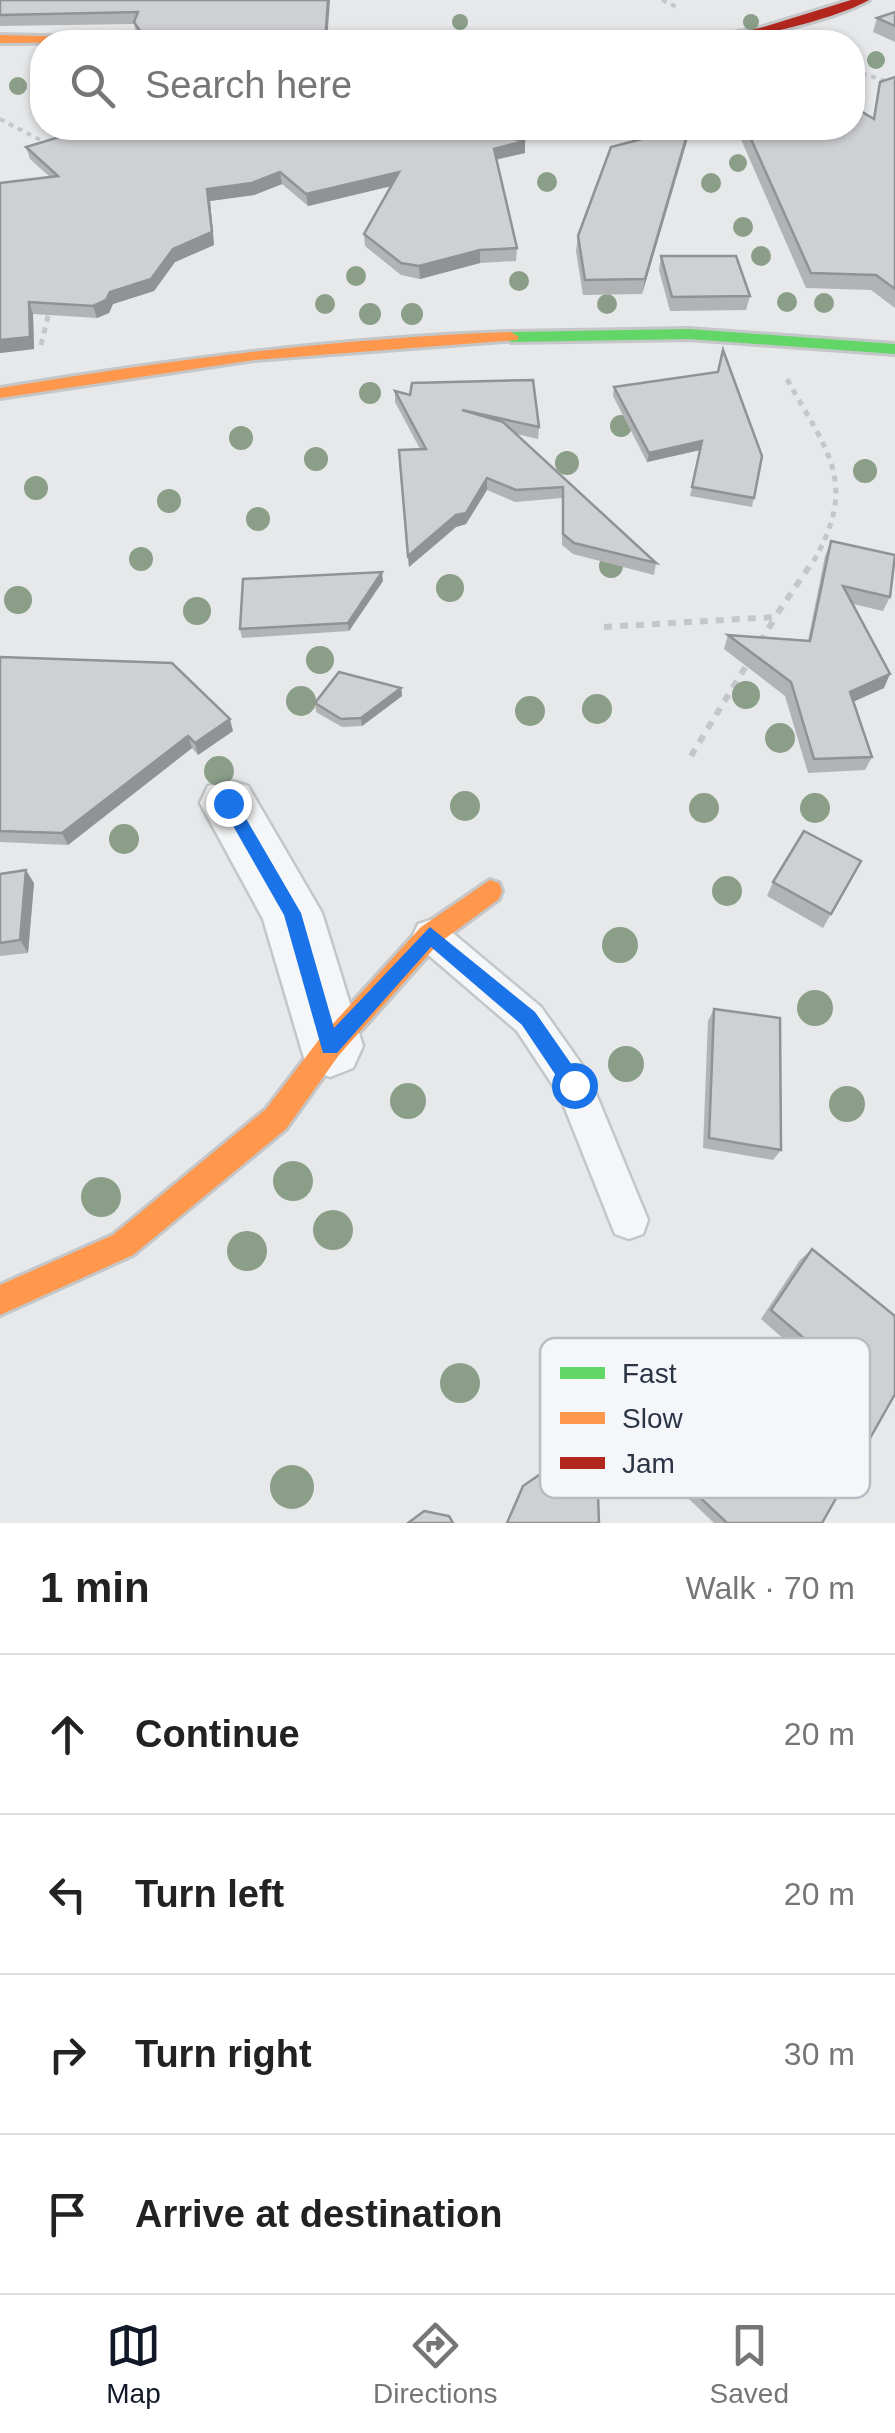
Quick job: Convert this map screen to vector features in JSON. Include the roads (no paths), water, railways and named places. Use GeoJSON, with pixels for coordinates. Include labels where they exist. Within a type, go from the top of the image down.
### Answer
{"type":"FeatureCollection","features":[{"type":"Feature","properties":{"kind":"street"},"geometry":{"type":"LineString","coordinates":[[765,30],[864,0]]}},
{"type":"Feature","properties":{"kind":"street"},"geometry":{"type":"LineString","coordinates":[[0,39],[30,40]]}},
{"type":"Feature","properties":{"kind":"street"},"geometry":{"type":"LineString","coordinates":[[0,393],[164,366],[381,343],[689,334],[895,349]]}},
{"type":"Feature","properties":{"kind":"street"},"geometry":{"type":"LineString","coordinates":[[228,803],[292,913],[330,1046]]}},
{"type":"Feature","properties":{"kind":"street"},"geometry":{"type":"LineString","coordinates":[[0,1300],[123,1245],[276,1119],[330,1046],[430,935],[490,891]]}},
{"type":"Feature","properties":{"kind":"lane"},"geometry":{"type":"LineString","coordinates":[[430,935],[529,1019],[574,1085],[629,1220]]}}]}
